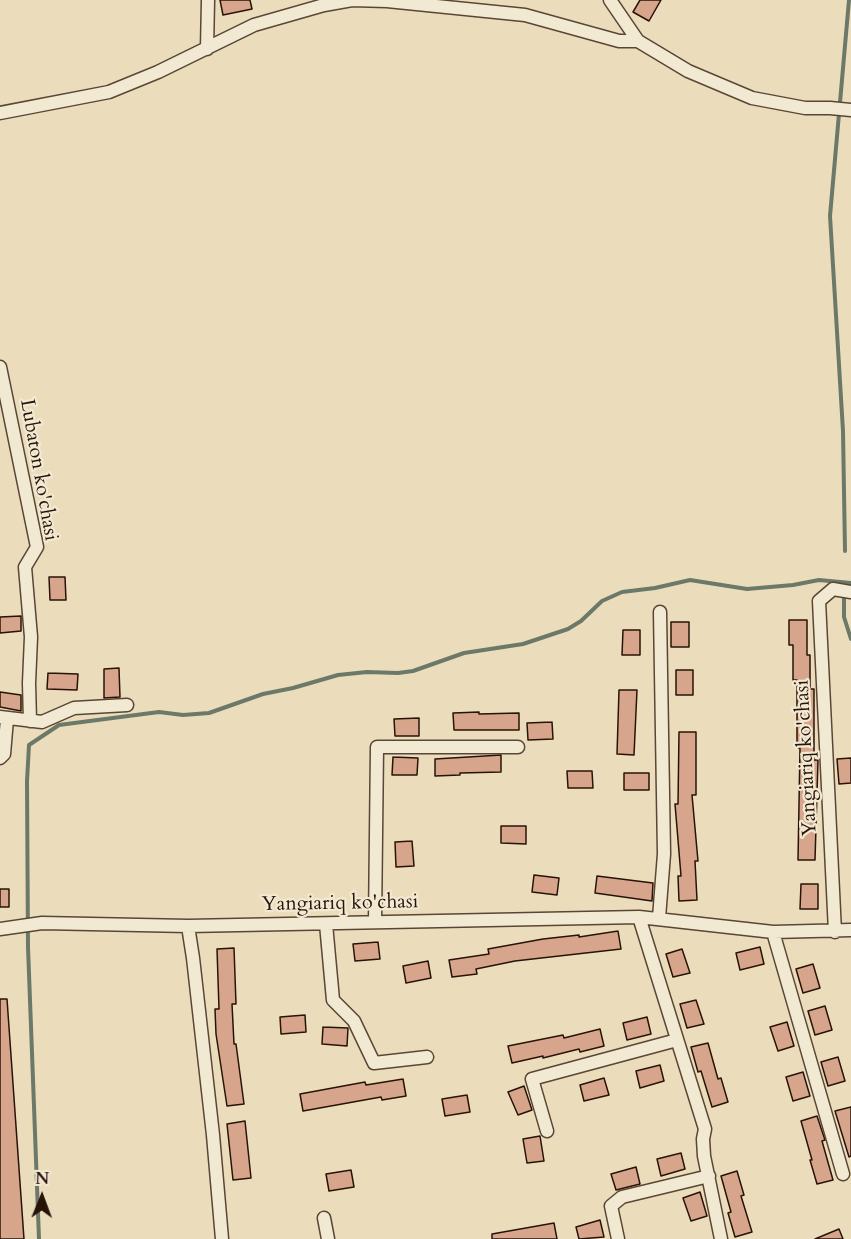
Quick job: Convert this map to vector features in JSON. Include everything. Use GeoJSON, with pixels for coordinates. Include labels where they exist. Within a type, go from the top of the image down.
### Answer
{"type":"FeatureCollection","features":[{"type":"Feature","properties":{"kind":"street"},"geometry":{"type":"LineString","coordinates":[[207,49],[208,0]]}},
{"type":"Feature","properties":{"kind":"street"},"geometry":{"type":"LineString","coordinates":[[0,113],[109,92],[207,49],[254,25],[324,5],[352,0],[387,1],[525,15],[619,41],[638,41]]}},
{"type":"Feature","properties":{"kind":"street"},"geometry":{"type":"LineString","coordinates":[[610,0],[638,41],[688,71],[752,98],[805,108],[848,110]]}},
{"type":"Feature","properties":{"kind":"street","name":"Lubaton ko'chasi"},"geometry":{"type":"LineString","coordinates":[[0,367],[5,416],[37,547],[25,567],[31,637],[30,721]]}},
{"type":"Feature","properties":{"kind":"street","name":"Yangiariq ko'chasi"},"geometry":{"type":"LineString","coordinates":[[835,932],[819,601],[833,589],[851,592]]}},
{"type":"Feature","properties":{"kind":"street"},"geometry":{"type":"LineString","coordinates":[[659,918],[664,854],[660,612]]}},
{"type":"Feature","properties":{"kind":"street"},"geometry":{"type":"LineString","coordinates":[[0,758],[3,754],[3,718],[42,722],[74,708],[127,705]]}},
{"type":"Feature","properties":{"kind":"street"},"geometry":{"type":"LineString","coordinates":[[375,922],[377,747],[518,747]]}},
{"type":"Feature","properties":{"kind":"street"},"geometry":{"type":"LineString","coordinates":[[639,917],[705,1129],[703,1139],[721,1239]]}},
{"type":"Feature","properties":{"kind":"street","name":"Yangiariq ko'chasi"},"geometry":{"type":"LineString","coordinates":[[0,929],[42,923],[188,926],[639,917],[773,932],[851,930]]}},
{"type":"Feature","properties":{"kind":"street"},"geometry":{"type":"LineString","coordinates":[[326,924],[333,1000],[354,1021],[374,1063],[427,1057]]}},
{"type":"Feature","properties":{"kind":"street"},"geometry":{"type":"LineString","coordinates":[[188,926],[222,1239]]}},
{"type":"Feature","properties":{"kind":"street"},"geometry":{"type":"LineString","coordinates":[[773,932],[843,1174]]}},
{"type":"Feature","properties":{"kind":"street"},"geometry":{"type":"LineString","coordinates":[[547,1131],[532,1079],[677,1040]]}},
{"type":"Feature","properties":{"kind":"street"},"geometry":{"type":"LineString","coordinates":[[618,1239],[611,1206],[622,1197],[709,1176]]}},
{"type":"Feature","properties":{"kind":"street"},"geometry":{"type":"LineString","coordinates":[[324,1218],[328,1239]]}},
{"type":"Feature","properties":{"kind":"building"},"geometry":{"type":"Polygon","coordinates":[[[220,0],[250,0],[252,9],[223,15],[220,0]]]}},
{"type":"Feature","properties":{"kind":"building"},"geometry":{"type":"Polygon","coordinates":[[[640,0],[661,0],[649,21],[633,12],[640,0]]]}},
{"type":"Feature","properties":{"kind":"building"},"geometry":{"type":"Polygon","coordinates":[[[49,577],[65,577],[66,600],[50,600],[49,577]]]}},
{"type":"Feature","properties":{"kind":"building"},"geometry":{"type":"Polygon","coordinates":[[[21,616],[21,631],[0,633],[0,617],[21,616]]]}},
{"type":"Feature","properties":{"kind":"building"},"geometry":{"type":"Polygon","coordinates":[[[789,620],[807,620],[810,689],[814,689],[814,760],[818,760],[815,860],[798,860],[800,748],[797,748],[797,680],[793,680],[793,645],[789,645],[789,620]]]}},
{"type":"Feature","properties":{"kind":"building"},"geometry":{"type":"Polygon","coordinates":[[[671,622],[689,622],[689,647],[671,647],[671,622]]]}},
{"type":"Feature","properties":{"kind":"building"},"geometry":{"type":"Polygon","coordinates":[[[623,630],[640,630],[640,655],[622,655],[623,630]]]}},
{"type":"Feature","properties":{"kind":"building"},"geometry":{"type":"Polygon","coordinates":[[[119,668],[120,697],[104,698],[104,669],[119,668]]]}},
{"type":"Feature","properties":{"kind":"building"},"geometry":{"type":"Polygon","coordinates":[[[676,670],[693,670],[693,695],[676,695],[676,670]]]}},
{"type":"Feature","properties":{"kind":"building"},"geometry":{"type":"Polygon","coordinates":[[[48,673],[78,674],[77,690],[47,689],[48,673]]]}},
{"type":"Feature","properties":{"kind":"building"},"geometry":{"type":"Polygon","coordinates":[[[619,690],[637,690],[634,755],[617,754],[619,690]]]}},
{"type":"Feature","properties":{"kind":"building"},"geometry":{"type":"Polygon","coordinates":[[[0,692],[21,695],[21,711],[0,707],[0,692]]]}},
{"type":"Feature","properties":{"kind":"building"},"geometry":{"type":"Polygon","coordinates":[[[479,712],[479,714],[519,713],[519,730],[454,730],[453,713],[479,712]]]}},
{"type":"Feature","properties":{"kind":"building"},"geometry":{"type":"Polygon","coordinates":[[[419,718],[419,736],[395,736],[394,719],[419,718]]]}},
{"type":"Feature","properties":{"kind":"building"},"geometry":{"type":"Polygon","coordinates":[[[552,722],[553,739],[528,740],[527,723],[552,722]]]}},
{"type":"Feature","properties":{"kind":"building"},"geometry":{"type":"Polygon","coordinates":[[[679,732],[696,732],[696,795],[692,795],[698,861],[695,861],[697,900],[679,901],[678,876],[681,876],[675,804],[678,804],[679,732]]]}},
{"type":"Feature","properties":{"kind":"building"},"geometry":{"type":"Polygon","coordinates":[[[501,755],[501,772],[435,776],[435,759],[501,755]]]}},
{"type":"Feature","properties":{"kind":"building"},"geometry":{"type":"Polygon","coordinates":[[[393,757],[418,758],[417,775],[392,775],[393,757]]]}},
{"type":"Feature","properties":{"kind":"building"},"geometry":{"type":"Polygon","coordinates":[[[851,758],[851,783],[839,784],[837,759],[851,758]]]}},
{"type":"Feature","properties":{"kind":"building"},"geometry":{"type":"Polygon","coordinates":[[[567,771],[592,771],[593,788],[568,788],[567,771]]]}},
{"type":"Feature","properties":{"kind":"building"},"geometry":{"type":"Polygon","coordinates":[[[624,773],[649,773],[649,790],[624,790],[624,773]]]}},
{"type":"Feature","properties":{"kind":"building"},"geometry":{"type":"Polygon","coordinates":[[[501,826],[526,826],[526,844],[501,843],[501,826]]]}},
{"type":"Feature","properties":{"kind":"building"},"geometry":{"type":"Polygon","coordinates":[[[412,841],[414,866],[396,867],[395,842],[412,841]]]}},
{"type":"Feature","properties":{"kind":"building"},"geometry":{"type":"Polygon","coordinates":[[[534,875],[559,878],[557,895],[532,892],[534,875]]]}},
{"type":"Feature","properties":{"kind":"building"},"geometry":{"type":"Polygon","coordinates":[[[597,876],[653,883],[652,901],[595,893],[597,876]]]}},
{"type":"Feature","properties":{"kind":"building"},"geometry":{"type":"Polygon","coordinates":[[[801,884],[818,884],[818,909],[800,909],[801,884]]]}},
{"type":"Feature","properties":{"kind":"building"},"geometry":{"type":"Polygon","coordinates":[[[0,889],[9,889],[9,907],[0,907],[0,889]]]}},
{"type":"Feature","properties":{"kind":"building"},"geometry":{"type":"Polygon","coordinates":[[[618,931],[621,949],[515,961],[476,969],[477,974],[452,977],[449,960],[489,954],[488,949],[543,939],[579,935],[579,937],[618,931]]]}},
{"type":"Feature","properties":{"kind":"building"},"geometry":{"type":"Polygon","coordinates":[[[378,942],[380,959],[355,961],[353,944],[378,942]]]}},
{"type":"Feature","properties":{"kind":"building"},"geometry":{"type":"Polygon","coordinates":[[[760,947],[764,964],[740,970],[736,953],[760,947]]]}},
{"type":"Feature","properties":{"kind":"building"},"geometry":{"type":"Polygon","coordinates":[[[234,948],[236,1004],[232,1004],[234,1044],[236,1044],[244,1104],[227,1106],[216,1034],[215,1009],[219,1009],[217,949],[234,948]]]}},
{"type":"Feature","properties":{"kind":"building"},"geometry":{"type":"Polygon","coordinates":[[[682,949],[690,973],[673,977],[666,954],[682,949]]]}},
{"type":"Feature","properties":{"kind":"building"},"geometry":{"type":"Polygon","coordinates":[[[428,961],[431,978],[406,983],[403,966],[428,961]]]}},
{"type":"Feature","properties":{"kind":"building"},"geometry":{"type":"Polygon","coordinates":[[[813,964],[820,988],[803,993],[796,969],[813,964]]]}},
{"type":"Feature","properties":{"kind":"building"},"geometry":{"type":"Polygon","coordinates":[[[0,999],[7,999],[24,1239],[0,1239],[0,999]]]}},
{"type":"Feature","properties":{"kind":"building"},"geometry":{"type":"Polygon","coordinates":[[[696,1000],[704,1024],[687,1028],[680,1004],[696,1000]]]}},
{"type":"Feature","properties":{"kind":"building"},"geometry":{"type":"Polygon","coordinates":[[[825,1006],[832,1030],[815,1035],[808,1011],[825,1006]]]}},
{"type":"Feature","properties":{"kind":"building"},"geometry":{"type":"Polygon","coordinates":[[[305,1015],[306,1032],[281,1034],[280,1017],[305,1015]]]}},
{"type":"Feature","properties":{"kind":"building"},"geometry":{"type":"Polygon","coordinates":[[[647,1017],[651,1034],[627,1040],[623,1023],[647,1017]]]}},
{"type":"Feature","properties":{"kind":"building"},"geometry":{"type":"Polygon","coordinates":[[[787,1022],[794,1046],[778,1051],[770,1027],[787,1022]]]}},
{"type":"Feature","properties":{"kind":"building"},"geometry":{"type":"Polygon","coordinates":[[[323,1027],[348,1028],[347,1046],[322,1044],[323,1027]]]}},
{"type":"Feature","properties":{"kind":"building"},"geometry":{"type":"Polygon","coordinates":[[[600,1029],[604,1046],[512,1063],[508,1046],[563,1035],[564,1038],[600,1029]]]}},
{"type":"Feature","properties":{"kind":"building"},"geometry":{"type":"Polygon","coordinates":[[[708,1043],[718,1079],[721,1078],[728,1102],[712,1107],[691,1047],[708,1043]]]}},
{"type":"Feature","properties":{"kind":"building"},"geometry":{"type":"Polygon","coordinates":[[[838,1057],[845,1081],[828,1086],[821,1062],[838,1057]]]}},
{"type":"Feature","properties":{"kind":"building"},"geometry":{"type":"Polygon","coordinates":[[[660,1065],[664,1081],[640,1088],[636,1071],[660,1065]]]}},
{"type":"Feature","properties":{"kind":"building"},"geometry":{"type":"Polygon","coordinates":[[[803,1072],[810,1096],[793,1101],[786,1077],[803,1072]]]}},
{"type":"Feature","properties":{"kind":"building"},"geometry":{"type":"Polygon","coordinates":[[[604,1078],[609,1095],[584,1101],[580,1085],[604,1078]]]}},
{"type":"Feature","properties":{"kind":"building"},"geometry":{"type":"Polygon","coordinates":[[[403,1079],[406,1096],[382,1100],[381,1097],[303,1111],[300,1094],[365,1082],[366,1085],[403,1079]]]}},
{"type":"Feature","properties":{"kind":"building"},"geometry":{"type":"Polygon","coordinates":[[[524,1086],[532,1110],[518,1115],[508,1092],[524,1086]]]}},
{"type":"Feature","properties":{"kind":"building"},"geometry":{"type":"Polygon","coordinates":[[[467,1095],[470,1112],[445,1116],[442,1099],[467,1095]]]}},
{"type":"Feature","properties":{"kind":"building"},"geometry":{"type":"Polygon","coordinates":[[[851,1107],[851,1156],[849,1157],[835,1111],[851,1107]]]}},
{"type":"Feature","properties":{"kind":"building"},"geometry":{"type":"Polygon","coordinates":[[[817,1116],[825,1140],[822,1141],[833,1180],[817,1184],[801,1121],[817,1116]]]}},
{"type":"Feature","properties":{"kind":"building"},"geometry":{"type":"Polygon","coordinates":[[[245,1121],[251,1178],[233,1180],[227,1124],[245,1121]]]}},
{"type":"Feature","properties":{"kind":"building"},"geometry":{"type":"Polygon","coordinates":[[[540,1136],[544,1161],[527,1163],[523,1139],[540,1136]]]}},
{"type":"Feature","properties":{"kind":"building"},"geometry":{"type":"Polygon","coordinates":[[[681,1153],[685,1169],[661,1176],[657,1159],[681,1153]]]}},
{"type":"Feature","properties":{"kind":"building"},"geometry":{"type":"Polygon","coordinates":[[[636,1167],[640,1184],[616,1190],[611,1174],[636,1167]]]}},
{"type":"Feature","properties":{"kind":"building"},"geometry":{"type":"Polygon","coordinates":[[[351,1170],[354,1187],[329,1191],[326,1174],[351,1170]]]}},
{"type":"Feature","properties":{"kind":"building"},"geometry":{"type":"Polygon","coordinates":[[[737,1171],[744,1195],[741,1196],[752,1232],[735,1237],[721,1176],[737,1171]]]}},
{"type":"Feature","properties":{"kind":"building"},"geometry":{"type":"Polygon","coordinates":[[[700,1192],[707,1216],[691,1221],[683,1198],[700,1192]]]}},
{"type":"Feature","properties":{"kind":"building"},"geometry":{"type":"Polygon","coordinates":[[[600,1220],[604,1237],[579,1239],[576,1227],[600,1220]]]}},
{"type":"Feature","properties":{"kind":"building"},"geometry":{"type":"Polygon","coordinates":[[[554,1223],[557,1239],[492,1239],[492,1234],[554,1223]]]}},
{"type":"Feature","properties":{"kind":"building"},"geometry":{"type":"Polygon","coordinates":[[[839,1229],[843,1239],[815,1239],[839,1229]]]}},
{"type":"Feature","properties":{"kind":"waterway"},"geometry":{"type":"LineString","coordinates":[[845,551],[843,431],[830,216],[849,0]]}},
{"type":"Feature","properties":{"kind":"waterway"},"geometry":{"type":"LineString","coordinates":[[39,1239],[28,947],[27,781],[29,745],[59,725],[159,712],[183,715],[209,713],[263,694],[338,675],[413,671],[464,653],[523,644],[568,629],[581,621],[602,601],[622,592],[690,580],[747,589],[819,580],[851,583]]}},
{"type":"Feature","properties":{"kind":"waterway"},"geometry":{"type":"LineString","coordinates":[[844,597],[844,617],[851,639]]}}]}
